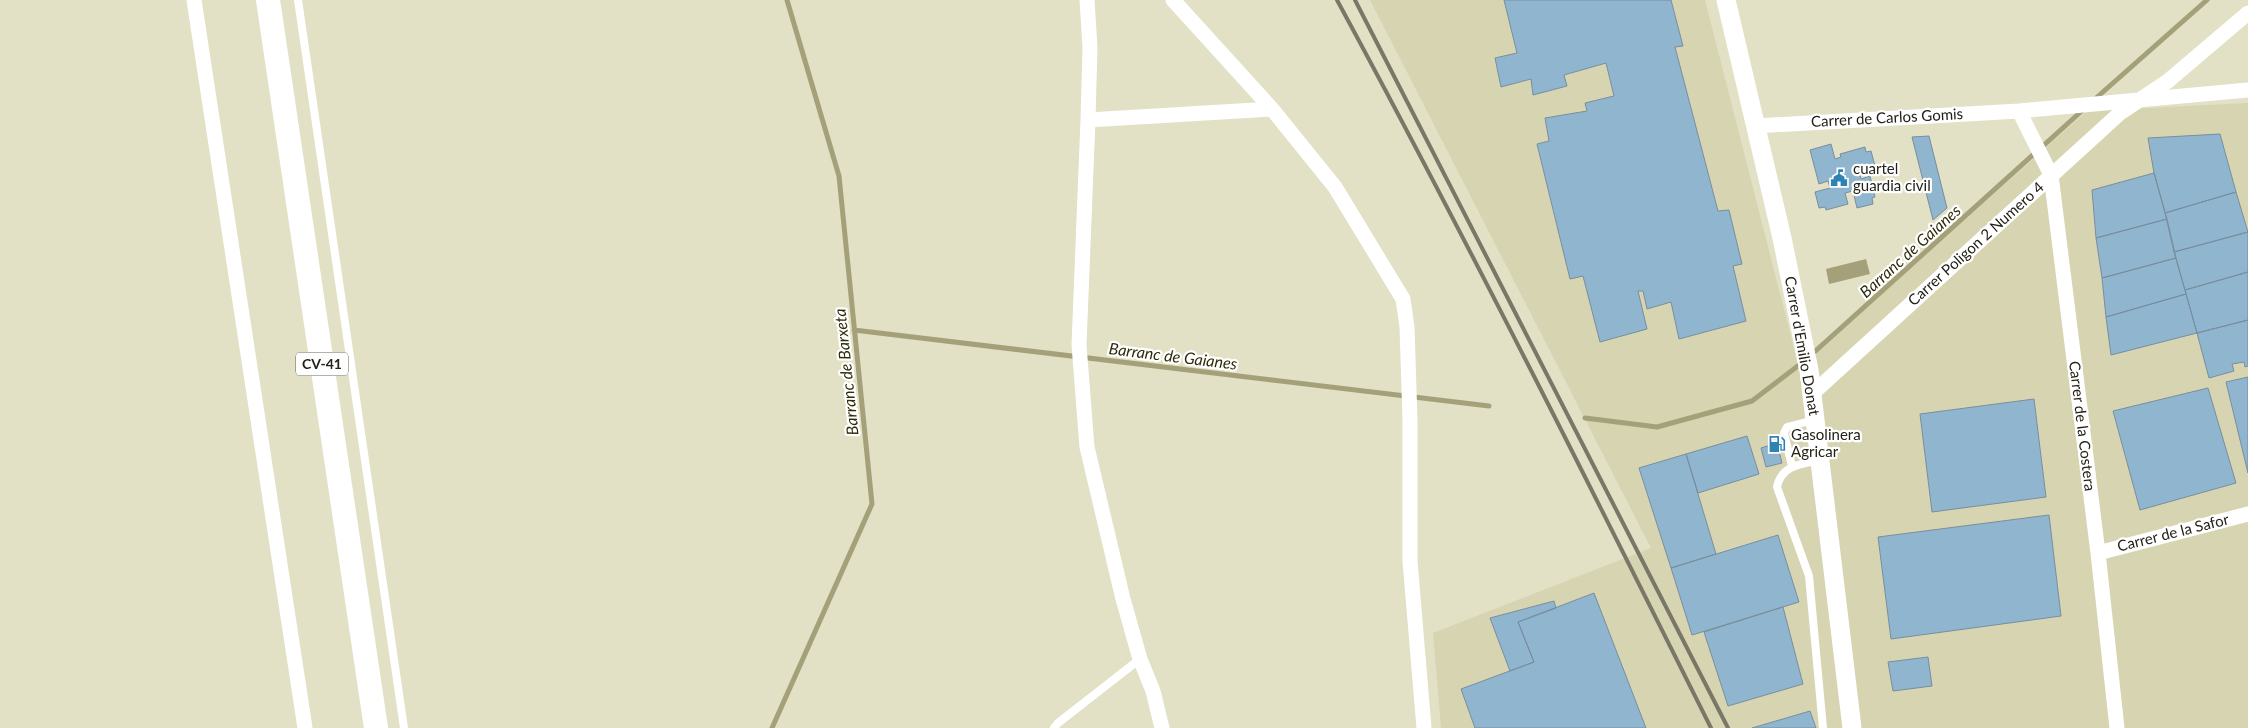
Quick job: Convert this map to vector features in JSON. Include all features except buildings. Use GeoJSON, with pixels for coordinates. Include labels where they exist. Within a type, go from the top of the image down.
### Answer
{"type":"FeatureCollection","features":[{"type":"Feature","properties":{"kind":"main road","name":"CV-41"},"geometry":{"type":"LineString","coordinates":[[268,0],[376,728]]}},
{"type":"Feature","properties":{"kind":"street"},"geometry":{"type":"LineString","coordinates":[[194,0],[305,728]]}},
{"type":"Feature","properties":{"kind":"street"},"geometry":{"type":"LineString","coordinates":[[1087,0],[1090,47],[1078,345],[1087,448],[1123,599],[1162,728]]}},
{"type":"Feature","properties":{"kind":"street"},"geometry":{"type":"LineString","coordinates":[[1173,0],[1272,109],[1335,187],[1403,299],[1407,327],[1410,421],[1410,561],[1424,728]]}},
{"type":"Feature","properties":{"kind":"street","name":"Carrer d'Emilio Donat"},"geometry":{"type":"LineString","coordinates":[[1726,0],[1802,329],[1813,394],[1819,460],[1852,728]]}},
{"type":"Feature","properties":{"kind":"street","name":"Carrer Poligon 2 Numero 4"},"geometry":{"type":"LineString","coordinates":[[1813,394],[2049,170],[2120,113],[2143,99],[2248,13]]}},
{"type":"Feature","properties":{"kind":"street","name":"Carrer de Carlos Gomis"},"geometry":{"type":"LineString","coordinates":[[1754,126],[2019,111],[2143,99],[2247,95]]}},
{"type":"Feature","properties":{"kind":"street"},"geometry":{"type":"LineString","coordinates":[[1088,120],[1272,109]]}},
{"type":"Feature","properties":{"kind":"street","name":"Carrer de la Costera"},"geometry":{"type":"LineString","coordinates":[[2019,111],[2049,170],[2098,553],[2116,728]]}},
{"type":"Feature","properties":{"kind":"street","name":"Carrer de la Safor"},"geometry":{"type":"LineString","coordinates":[[2098,553],[2248,514]]}},
{"type":"Feature","properties":{"kind":"lane"},"geometry":{"type":"LineString","coordinates":[[298,0],[404,728]]}},
{"type":"Feature","properties":{"kind":"lane"},"geometry":{"type":"LineString","coordinates":[[1792,466],[1784,433],[1787,427],[1815,420]]}},
{"type":"Feature","properties":{"kind":"lane"},"geometry":{"type":"LineString","coordinates":[[1819,460],[1792,466],[1779,477],[1777,487],[1809,576],[1823,728]]}},
{"type":"Feature","properties":{"kind":"lane"},"geometry":{"type":"LineString","coordinates":[[1054,728],[1140,659]]}},
{"type":"Feature","properties":{"kind":"shaded area"},"geometry":{"type":"Polygon","coordinates":[[[1370,0],[1705,0],[1799,368],[2087,111],[2248,103],[2248,728],[1441,728],[1433,633],[1651,548],[1370,0]]]}},
{"type":"Feature","properties":{"kind":"shaded area"},"geometry":{"type":"Polygon","coordinates":[[[1866,259],[1870,274],[1829,284],[1826,269],[1866,259]]]}},
{"type":"Feature","properties":{"kind":"waterway","name":"Barranc de Barxeta"},"geometry":{"type":"LineString","coordinates":[[772,728],[872,504],[839,176],[787,0]]}},
{"type":"Feature","properties":{"kind":"waterway","name":"Barranc de Gaianes"},"geometry":{"type":"LineString","coordinates":[[2095,99],[2207,0]]}},
{"type":"Feature","properties":{"kind":"waterway","name":"Barranc de Gaianes"},"geometry":{"type":"LineString","coordinates":[[1811,355],[2085,108]]}},
{"type":"Feature","properties":{"kind":"waterway","name":"Barranc de Gaianes"},"geometry":{"type":"LineString","coordinates":[[854,330],[1489,406]]}},
{"type":"Feature","properties":{"kind":"waterway","name":"Barranc de Gaianes"},"geometry":{"type":"LineString","coordinates":[[1585,418],[1657,427],[1752,401],[1803,362]]}},
{"type":"Feature","properties":{"kind":"railway"},"geometry":{"type":"LineString","coordinates":[[1337,0],[1480,271],[1711,728]]}},
{"type":"Feature","properties":{"kind":"railway"},"geometry":{"type":"LineString","coordinates":[[1355,0],[1728,728]]}},
{"type":"Feature","properties":{"kind":"place","name":"cuartel guardia civil"},"geometry":{"type":"Point","coordinates":[1839,178]}},
{"type":"Feature","properties":{"kind":"place","name":"Gasolinera Agricar"},"geometry":{"type":"Point","coordinates":[1777,444]}}]}
